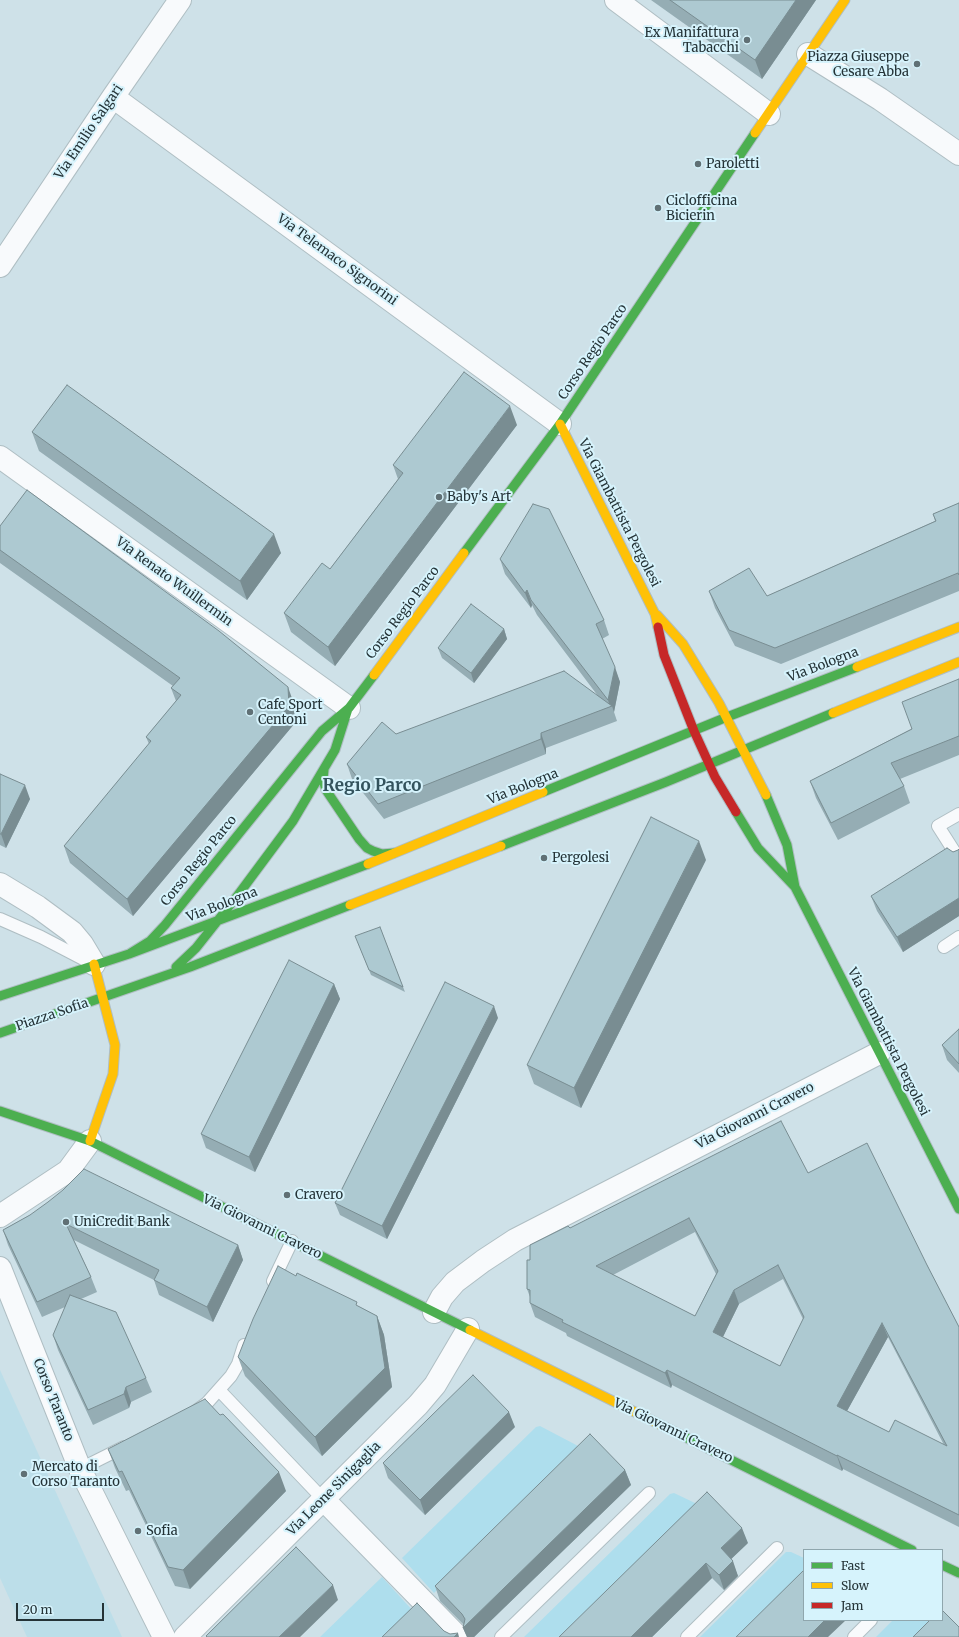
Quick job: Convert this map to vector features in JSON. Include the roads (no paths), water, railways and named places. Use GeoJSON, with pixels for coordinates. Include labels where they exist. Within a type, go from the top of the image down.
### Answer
{"type":"FeatureCollection","features":[{"type":"Feature","properties":{"kind":"street","name":"Via Emilio Salgari"},"geometry":{"type":"LineString","coordinates":[[0,266],[180,0]]}},
{"type":"Feature","properties":{"kind":"street"},"geometry":{"type":"LineString","coordinates":[[616,0],[769,114]]}},
{"type":"Feature","properties":{"kind":"street","name":"Corso Regio Parco"},"geometry":{"type":"LineString","coordinates":[[129,954],[150,941],[165,925],[322,731],[349,708],[560,424],[845,0]]}},
{"type":"Feature","properties":{"kind":"street"},"geometry":{"type":"LineString","coordinates":[[808,54],[880,99],[959,154]]}},
{"type":"Feature","properties":{"kind":"street","name":"Via Telemaco Signorini"},"geometry":{"type":"LineString","coordinates":[[113,97],[560,424]]}},
{"type":"Feature","properties":{"kind":"street","name":"Via Giambattista Pergolesi"},"geometry":{"type":"LineString","coordinates":[[560,424],[655,614],[664,655],[694,731],[709,764],[727,799],[758,848],[795,887]]}},
{"type":"Feature","properties":{"kind":"street","name":"Via Renato Wuillermin"},"geometry":{"type":"LineString","coordinates":[[0,457],[349,708]]}},
{"type":"Feature","properties":{"kind":"street","name":"Via Giambattista Pergolesi"},"geometry":{"type":"LineString","coordinates":[[655,614],[683,644],[727,717],[769,800],[787,845],[795,887],[959,1209]]}},
{"type":"Feature","properties":{"kind":"street","name":"Via Bologna"},"geometry":{"type":"LineString","coordinates":[[94,964],[129,954],[326,881],[727,717],[959,627]]}},
{"type":"Feature","properties":{"kind":"street"},"geometry":{"type":"LineString","coordinates":[[104,997],[160,978],[709,764],[959,662]]}},
{"type":"Feature","properties":{"kind":"street","name":"Corso Regio Parco"},"geometry":{"type":"LineString","coordinates":[[160,978],[183,961],[196,948],[220,919],[293,821],[335,750],[349,708]]}},
{"type":"Feature","properties":{"kind":"street"},"geometry":{"type":"LineString","coordinates":[[324,770],[323,779],[326,790],[364,845],[373,851],[382,854],[394,853]]}},
{"type":"Feature","properties":{"kind":"street","name":"Piazza Sofia"},"geometry":{"type":"LineString","coordinates":[[0,884],[44,911],[72,932],[82,944],[94,964],[104,997],[115,1045],[113,1074],[90,1141],[68,1172],[0,1216]]}},
{"type":"Feature","properties":{"kind":"street"},"geometry":{"type":"LineString","coordinates":[[0,996],[94,964]]}},
{"type":"Feature","properties":{"kind":"street","name":"Piazza Sofia"},"geometry":{"type":"LineString","coordinates":[[0,1033],[104,997]]}},
{"type":"Feature","properties":{"kind":"street","name":"Via Giovanni Cravero"},"geometry":{"type":"LineString","coordinates":[[434,1312],[442,1298],[455,1282],[515,1240],[879,1052]]}},
{"type":"Feature","properties":{"kind":"street"},"geometry":{"type":"LineString","coordinates":[[0,1111],[90,1141]]}},
{"type":"Feature","properties":{"kind":"street","name":"Via Giovanni Cravero"},"geometry":{"type":"LineString","coordinates":[[90,1141],[910,1549]]}},
{"type":"Feature","properties":{"kind":"street","name":"Corso Taranto"},"geometry":{"type":"LineString","coordinates":[[0,1268],[80,1469],[164,1637]]}},
{"type":"Feature","properties":{"kind":"street","name":"Via Leone Sinigaglia"},"geometry":{"type":"LineString","coordinates":[[185,1637],[418,1405],[435,1385],[468,1329]]}},
{"type":"Feature","properties":{"kind":"street"},"geometry":{"type":"LineString","coordinates":[[323,1499],[458,1637]]}},
{"type":"Feature","properties":{"kind":"street"},"geometry":{"type":"LineString","coordinates":[[943,1565],[959,1573]]}},
{"type":"Feature","properties":{"kind":"lane"},"geometry":{"type":"LineString","coordinates":[[959,814],[938,826],[959,859]]}},
{"type":"Feature","properties":{"kind":"lane"},"geometry":{"type":"LineString","coordinates":[[0,919],[41,936],[94,964]]}},
{"type":"Feature","properties":{"kind":"lane"},"geometry":{"type":"LineString","coordinates":[[944,947],[959,937]]}},
{"type":"Feature","properties":{"kind":"lane"},"geometry":{"type":"LineString","coordinates":[[267,1294],[292,1241]]}},
{"type":"Feature","properties":{"kind":"lane"},"geometry":{"type":"LineString","coordinates":[[183,1418],[207,1404],[231,1376],[238,1364],[249,1333]]}},
{"type":"Feature","properties":{"kind":"lane"},"geometry":{"type":"LineString","coordinates":[[219,1390],[323,1499]]}},
{"type":"Feature","properties":{"kind":"lane"},"geometry":{"type":"LineString","coordinates":[[80,1469],[134,1442]]}},
{"type":"Feature","properties":{"kind":"lane"},"geometry":{"type":"LineString","coordinates":[[501,1637],[649,1493]]}},
{"type":"Feature","properties":{"kind":"lane"},"geometry":{"type":"LineString","coordinates":[[687,1637],[777,1548]]}},
{"type":"Feature","properties":{"kind":"lane"},"geometry":{"type":"LineString","coordinates":[[854,1637],[870,1621]]}},
{"type":"Feature","properties":{"kind":"place","name":"Ex Manifattura Tabacchi"},"geometry":{"type":"Point","coordinates":[747,40]}},
{"type":"Feature","properties":{"kind":"place","name":"Piazza Giuseppe Cesare Abba"},"geometry":{"type":"Point","coordinates":[917,64]}},
{"type":"Feature","properties":{"kind":"place","name":"Paroletti"},"geometry":{"type":"Point","coordinates":[698,164]}},
{"type":"Feature","properties":{"kind":"place","name":"Ciclofficina Bicierin"},"geometry":{"type":"Point","coordinates":[658,208]}},
{"type":"Feature","properties":{"kind":"place","name":"Baby's Art"},"geometry":{"type":"Point","coordinates":[439,497]}},
{"type":"Feature","properties":{"kind":"place","name":"Cafe Sport Centoni"},"geometry":{"type":"Point","coordinates":[250,712]}},
{"type":"Feature","properties":{"kind":"place","name":"Pergolesi"},"geometry":{"type":"Point","coordinates":[544,858]}},
{"type":"Feature","properties":{"kind":"place","name":"Cravero"},"geometry":{"type":"Point","coordinates":[287,1195]}},
{"type":"Feature","properties":{"kind":"place","name":"UniCredit Bank"},"geometry":{"type":"Point","coordinates":[66,1222]}},
{"type":"Feature","properties":{"kind":"place","name":"Mercato di Corso Taranto"},"geometry":{"type":"Point","coordinates":[24,1474]}},
{"type":"Feature","properties":{"kind":"place","name":"Sofia"},"geometry":{"type":"Point","coordinates":[138,1531]}},
{"type":"Feature","properties":{"kind":"district","name":"Regio Parco"},"geometry":{"type":"Point","coordinates":[372,786]}}]}
